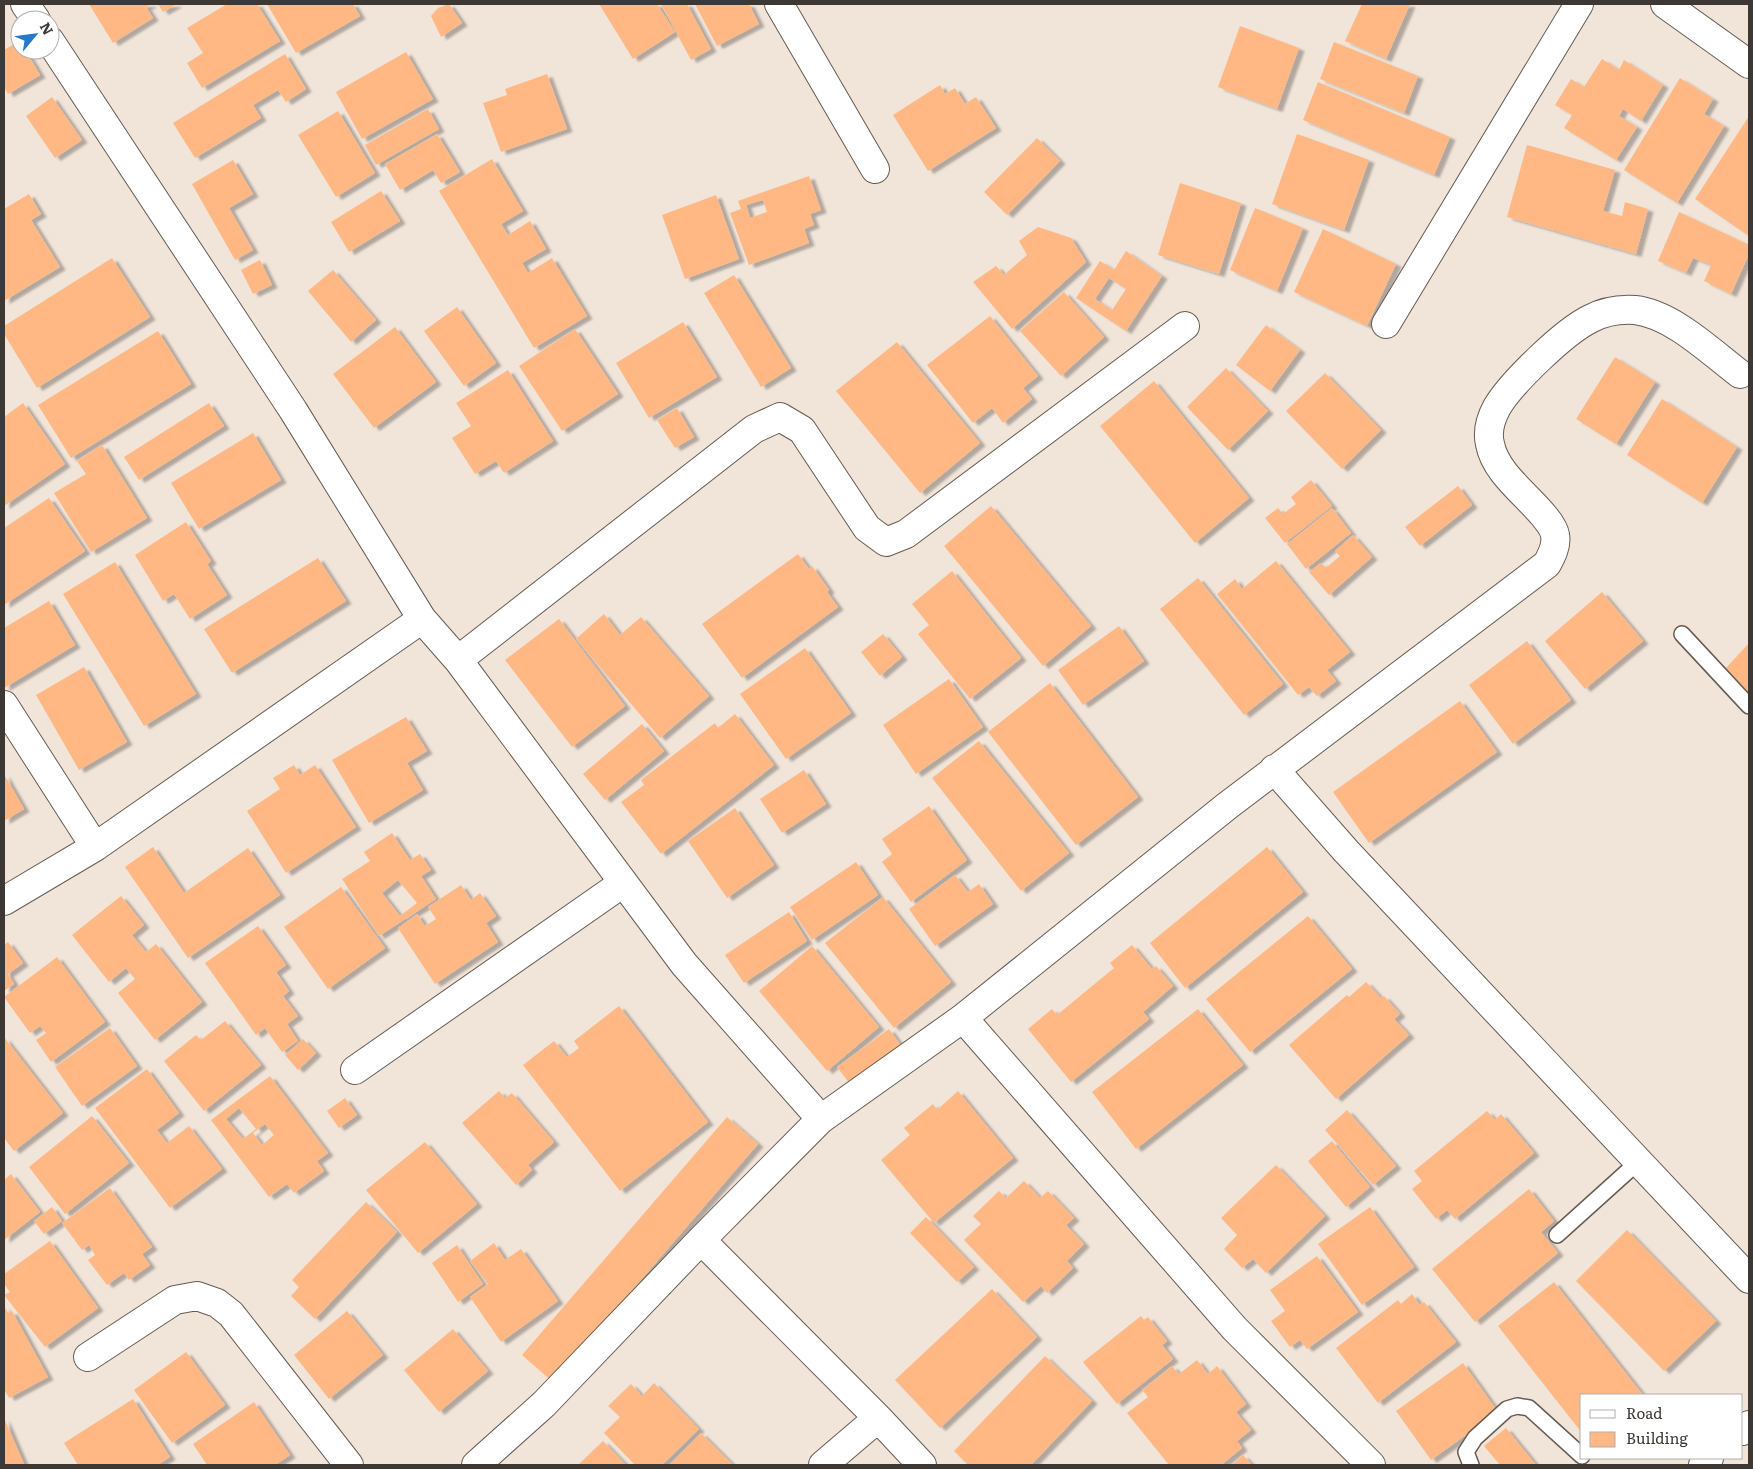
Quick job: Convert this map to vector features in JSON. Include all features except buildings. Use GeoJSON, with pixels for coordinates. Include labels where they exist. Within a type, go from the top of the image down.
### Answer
{"type":"FeatureCollection","features":[{"type":"Feature","properties":{"kind":"street"},"geometry":{"type":"LineString","coordinates":[[779,4],[875,169]]}},
{"type":"Feature","properties":{"kind":"street"},"geometry":{"type":"LineString","coordinates":[[1386,324],[1579,4]]}},
{"type":"Feature","properties":{"kind":"street"},"geometry":{"type":"LineString","coordinates":[[1665,4],[1749,64]]}},
{"type":"Feature","properties":{"kind":"street"},"geometry":{"type":"LineString","coordinates":[[60,56],[293,410],[422,619],[458,660],[684,964],[821,1119]]}},
{"type":"Feature","properties":{"kind":"street"},"geometry":{"type":"LineString","coordinates":[[476,1465],[544,1404],[701,1240],[821,1119],[963,1018],[1274,769],[1547,564],[1555,544],[1555,534],[1552,525],[1500,468],[1490,444],[1489,431],[1497,407],[1506,395],[1562,339],[1580,324],[1592,318],[1621,310],[1636,310],[1672,322],[1740,374]]}},
{"type":"Feature","properties":{"kind":"street"},"geometry":{"type":"LineString","coordinates":[[458,660],[754,429],[780,417],[802,430],[867,528],[886,542],[906,534],[1185,326]]}},
{"type":"Feature","properties":{"kind":"street"},"geometry":{"type":"LineString","coordinates":[[4,901],[95,847],[422,619]]}},
{"type":"Feature","properties":{"kind":"street"},"geometry":{"type":"LineString","coordinates":[[4,705],[95,847]]}},
{"type":"Feature","properties":{"kind":"street"},"geometry":{"type":"LineString","coordinates":[[1274,769],[1346,851],[1749,1279]]}},
{"type":"Feature","properties":{"kind":"street"},"geometry":{"type":"LineString","coordinates":[[355,1070],[623,883]]}},
{"type":"Feature","properties":{"kind":"street"},"geometry":{"type":"LineString","coordinates":[[963,1018],[1235,1330],[1370,1465]]}},
{"type":"Feature","properties":{"kind":"street"},"geometry":{"type":"LineString","coordinates":[[701,1240],[878,1418],[922,1465]]}},
{"type":"Feature","properties":{"kind":"street"},"geometry":{"type":"LineString","coordinates":[[88,1357],[175,1300],[197,1296],[217,1303],[231,1314],[349,1465]]}},
{"type":"Feature","properties":{"kind":"street"},"geometry":{"type":"LineString","coordinates":[[823,1465],[878,1418]]}},
{"type":"Feature","properties":{"kind":"lane"},"geometry":{"type":"LineString","coordinates":[[1682,634],[1749,706]]}},
{"type":"Feature","properties":{"kind":"lane"},"geometry":{"type":"LineString","coordinates":[[1558,1235],[1638,1162]]}},
{"type":"Feature","properties":{"kind":"lane"},"geometry":{"type":"LineString","coordinates":[[1471,1465],[1466,1452],[1475,1438],[1507,1409],[1517,1406],[1528,1408],[1580,1454]]}}]}
